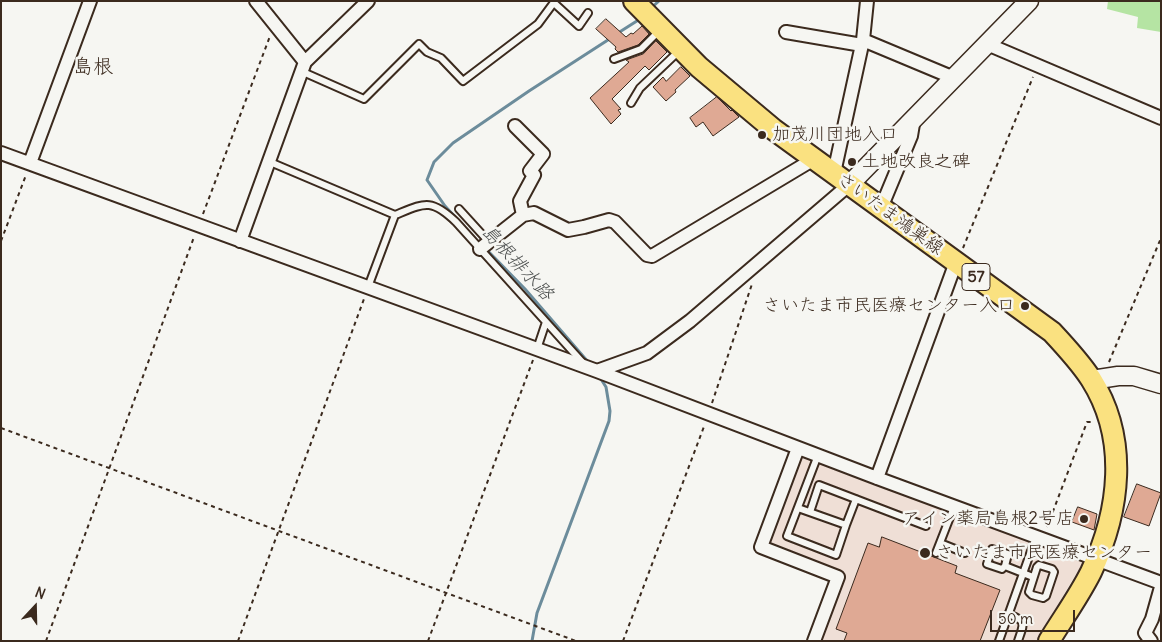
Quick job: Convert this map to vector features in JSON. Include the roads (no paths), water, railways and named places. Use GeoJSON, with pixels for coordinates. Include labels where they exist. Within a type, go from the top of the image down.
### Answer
{"type":"FeatureCollection","features":[{"type":"Feature","properties":{"kind":"main road","name":"さいたま鴻巣線"},"geometry":{"type":"LineString","coordinates":[[634,1],[681,49],[738,100],[814,159],[1052,332],[1074,356],[1092,380],[1111,422],[1116,457],[1114,503],[1096,560],[1083,586],[1050,641]]}},
{"type":"Feature","properties":{"kind":"street"},"geometry":{"type":"LineString","coordinates":[[30,163],[90,1]]}},
{"type":"Feature","properties":{"kind":"street"},"geometry":{"type":"LineString","coordinates":[[256,1],[304,67]]}},
{"type":"Feature","properties":{"kind":"street"},"geometry":{"type":"LineString","coordinates":[[240,241],[304,67],[368,1]]}},
{"type":"Feature","properties":{"kind":"street"},"geometry":{"type":"LineString","coordinates":[[842,178],[863,43],[867,1]]}},
{"type":"Feature","properties":{"kind":"street"},"geometry":{"type":"LineString","coordinates":[[592,369],[647,353],[690,321],[760,260],[842,178],[914,118],[1029,1]]}},
{"type":"Feature","properties":{"kind":"street"},"geometry":{"type":"LineString","coordinates":[[786,32],[863,43],[954,78]]}},
{"type":"Feature","properties":{"kind":"street"},"geometry":{"type":"LineString","coordinates":[[987,44],[1161,118]]}},
{"type":"Feature","properties":{"kind":"street"},"geometry":{"type":"LineString","coordinates":[[881,208],[911,136],[914,118]]}},
{"type":"Feature","properties":{"kind":"street"},"geometry":{"type":"LineString","coordinates":[[515,126],[543,154],[530,171],[534,175],[520,201],[522,215]]}},
{"type":"Feature","properties":{"kind":"street"},"geometry":{"type":"LineString","coordinates":[[1,153],[592,369],[954,507],[1161,583]]}},
{"type":"Feature","properties":{"kind":"street"},"geometry":{"type":"LineString","coordinates":[[485,246],[522,215],[534,213],[568,230],[584,228],[609,220],[615,222],[647,255],[652,256],[814,159]]}},
{"type":"Feature","properties":{"kind":"street"},"geometry":{"type":"LineString","coordinates":[[877,478],[956,262]]}},
{"type":"Feature","properties":{"kind":"street"},"geometry":{"type":"LineString","coordinates":[[1092,380],[1118,376],[1134,376],[1161,384]]}},
{"type":"Feature","properties":{"kind":"street"},"geometry":{"type":"LineString","coordinates":[[798,448],[761,547],[838,577],[814,641]]}},
{"type":"Feature","properties":{"kind":"street"},"geometry":{"type":"LineString","coordinates":[[1151,641],[1145,634],[1152,619],[1161,587]]}},
{"type":"Feature","properties":{"kind":"lane"},"geometry":{"type":"LineString","coordinates":[[304,67],[364,99],[419,44],[427,52],[441,58],[463,81],[538,24],[554,2],[579,26],[588,13]]}},
{"type":"Feature","properties":{"kind":"lane"},"geometry":{"type":"LineString","coordinates":[[614,59],[641,49],[660,29]]}},
{"type":"Feature","properties":{"kind":"lane"},"geometry":{"type":"LineString","coordinates":[[631,104],[640,88],[681,49]]}},
{"type":"Feature","properties":{"kind":"lane"},"geometry":{"type":"LineString","coordinates":[[270,162],[395,215],[423,204],[440,207],[485,246]]}},
{"type":"Feature","properties":{"kind":"lane"},"geometry":{"type":"LineString","coordinates":[[459,208],[485,246],[546,322],[592,369]]}},
{"type":"Feature","properties":{"kind":"lane"},"geometry":{"type":"LineString","coordinates":[[368,287],[395,215]]}},
{"type":"Feature","properties":{"kind":"lane"},"geometry":{"type":"LineString","coordinates":[[537,350],[537,345],[546,322]]}},
{"type":"Feature","properties":{"kind":"lane"},"geometry":{"type":"LineString","coordinates":[[818,455],[787,536],[836,555],[856,499]]}},
{"type":"Feature","properties":{"kind":"lane"},"geometry":{"type":"LineString","coordinates":[[810,512],[819,485],[926,526]]}},
{"type":"Feature","properties":{"kind":"lane"},"geometry":{"type":"LineString","coordinates":[[936,553],[954,507]]}},
{"type":"Feature","properties":{"kind":"lane"},"geometry":{"type":"LineString","coordinates":[[798,508],[846,525]]}},
{"type":"Feature","properties":{"kind":"lane"},"geometry":{"type":"LineString","coordinates":[[999,641],[1023,573],[1039,538]]}},
{"type":"Feature","properties":{"kind":"lane"},"geometry":{"type":"LineString","coordinates":[[940,543],[965,553]]}},
{"type":"Feature","properties":{"kind":"lane"},"geometry":{"type":"LineString","coordinates":[[1039,565],[1053,570],[1054,574],[1043,598],[1028,592],[1033,577],[1039,565]]}},
{"type":"Feature","properties":{"kind":"lane"},"geometry":{"type":"LineString","coordinates":[[1005,566],[1033,577]]}},
{"type":"Feature","properties":{"kind":"lane"},"geometry":{"type":"LineString","coordinates":[[1008,614],[1023,621],[1024,625],[1018,641]]}},
{"type":"Feature","properties":{"kind":"waterway","name":"島根排水路"},"geometry":{"type":"LineString","coordinates":[[650,9],[659,1]]}},
{"type":"Feature","properties":{"kind":"waterway","name":"島根排水路"},"geometry":{"type":"LineString","coordinates":[[618,33],[640,19]]}},
{"type":"Feature","properties":{"kind":"waterway","name":"島根排水路"},"geometry":{"type":"LineString","coordinates":[[481,245],[445,206],[427,180],[434,162],[453,143],[611,38]]}},
{"type":"Feature","properties":{"kind":"waterway","name":"島根排水路"},"geometry":{"type":"LineString","coordinates":[[486,249],[525,289],[589,363]]}},
{"type":"Feature","properties":{"kind":"waterway","name":"島根排水路"},"geometry":{"type":"LineString","coordinates":[[532,641],[537,613],[609,421],[610,411],[606,387],[599,376]]}},
{"type":"Feature","properties":{"kind":"place","name":"加茂川団地入口"},"geometry":{"type":"Point","coordinates":[762,135]}},
{"type":"Feature","properties":{"kind":"place","name":"土地改良之碑"},"geometry":{"type":"Point","coordinates":[852,162]}},
{"type":"Feature","properties":{"kind":"place","name":"さいたま市民医療センター入口"},"geometry":{"type":"Point","coordinates":[1025,306]}},
{"type":"Feature","properties":{"kind":"place","name":"アイン薬局島根2号店"},"geometry":{"type":"Point","coordinates":[1084,519]}},
{"type":"Feature","properties":{"kind":"place","name":"さいたま市民医療センター"},"geometry":{"type":"Point","coordinates":[925,553]}},
{"type":"Feature","properties":{"kind":"district","name":"島根"},"geometry":{"type":"Point","coordinates":[93,67]}}]}
